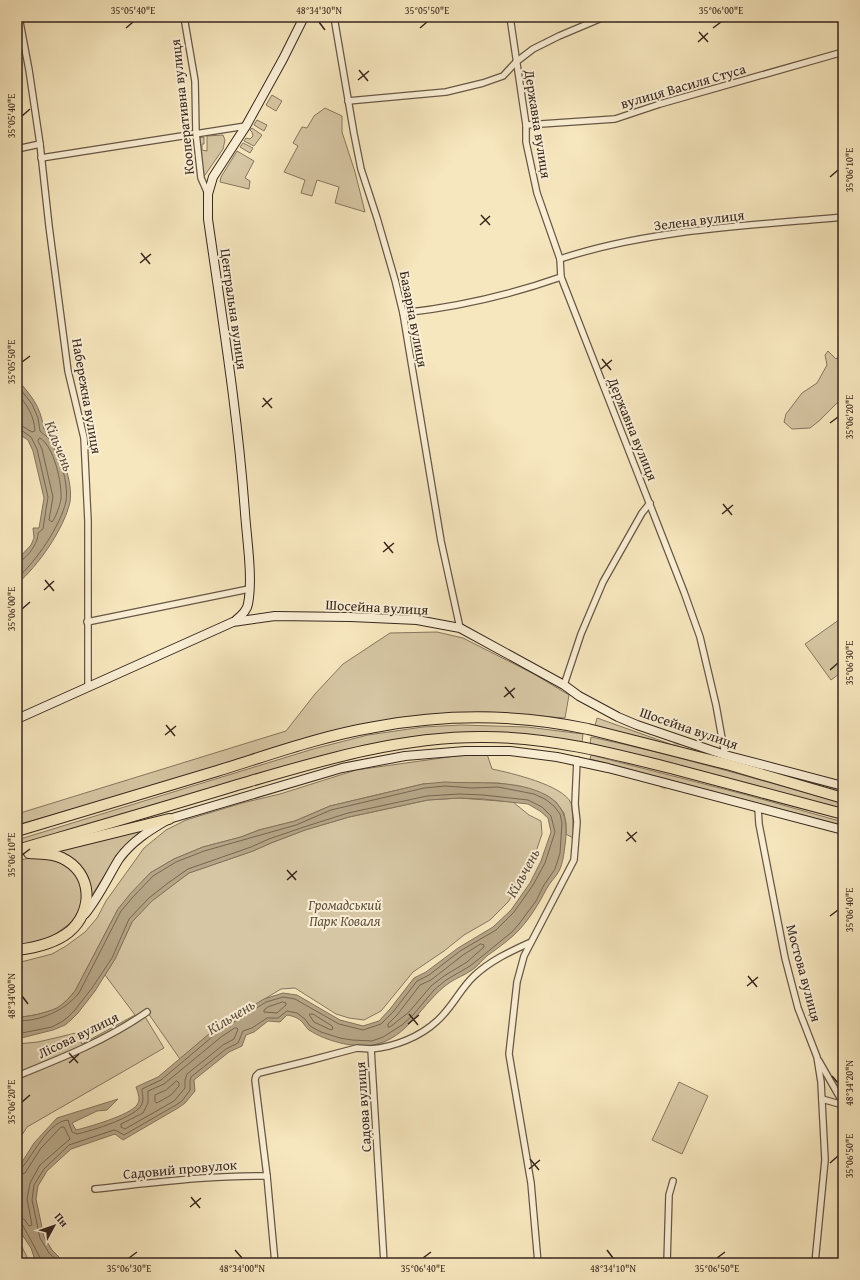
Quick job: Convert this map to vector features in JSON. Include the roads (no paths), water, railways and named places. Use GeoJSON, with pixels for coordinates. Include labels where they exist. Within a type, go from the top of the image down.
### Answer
{"type":"FeatureCollection","features":[{"type":"Feature","properties":{"kind":"highway"},"geometry":{"type":"LineString","coordinates":[[17,831],[342,734],[404,722],[460,717],[526,719],[571,725],[730,765],[843,798]]}},
{"type":"Feature","properties":{"kind":"highway"},"geometry":{"type":"LineString","coordinates":[[17,850],[350,753],[405,742],[462,737],[486,736],[525,739],[585,747],[843,814]]}},
{"type":"Feature","properties":{"kind":"highway"},"geometry":{"type":"LineString","coordinates":[[17,855],[169,819]]}},
{"type":"Feature","properties":{"kind":"highway"},"geometry":{"type":"LineString","coordinates":[[17,950],[54,940],[68,932],[80,920],[84,910],[87,894],[85,884],[77,870],[67,861],[54,855],[29,853]]}},
{"type":"Feature","properties":{"kind":"street","name":"Набережна вулиця"},"geometry":{"type":"LineString","coordinates":[[19,17],[29,70],[40,144],[68,371],[84,438],[88,521],[88,687]]}},
{"type":"Feature","properties":{"kind":"street","name":"Кооперативна вулиця"},"geometry":{"type":"LineString","coordinates":[[184,17],[195,80],[196,133],[201,178],[208,194]]}},
{"type":"Feature","properties":{"kind":"street","name":"Центральна вулиця"},"geometry":{"type":"LineString","coordinates":[[233,622],[243,615],[248,605],[249,589],[243,490],[234,403],[208,219],[208,194],[214,177],[246,126],[283,60],[304,17]]}},
{"type":"Feature","properties":{"kind":"street","name":"Базарна вулиця"},"geometry":{"type":"LineString","coordinates":[[334,17],[361,169],[389,259],[403,313],[441,541],[460,628]]}},
{"type":"Feature","properties":{"kind":"street","name":"Державна вулиця"},"geometry":{"type":"LineString","coordinates":[[510,17],[526,125],[526,142],[537,193],[560,259],[561,277],[650,503],[700,637],[716,705],[725,755]]}},
{"type":"Feature","properties":{"kind":"street"},"geometry":{"type":"LineString","coordinates":[[348,101],[383,99],[446,92],[483,83],[503,76],[516,62],[533,49],[604,17]]}},
{"type":"Feature","properties":{"kind":"street","name":"вулиця Василя Стуса"},"geometry":{"type":"LineString","coordinates":[[526,125],[615,119],[660,104],[843,52]]}},
{"type":"Feature","properties":{"kind":"street"},"geometry":{"type":"LineString","coordinates":[[41,158],[246,126]]}},
{"type":"Feature","properties":{"kind":"street"},"geometry":{"type":"LineString","coordinates":[[17,149],[40,144]]}},
{"type":"Feature","properties":{"kind":"street","name":"Зелена вулиця"},"geometry":{"type":"LineString","coordinates":[[560,259],[581,252],[668,233],[843,217]]}},
{"type":"Feature","properties":{"kind":"street"},"geometry":{"type":"LineString","coordinates":[[403,313],[440,309],[472,302],[561,277]]}},
{"type":"Feature","properties":{"kind":"street"},"geometry":{"type":"LineString","coordinates":[[564,685],[580,634],[604,582],[642,513],[650,503]]}},
{"type":"Feature","properties":{"kind":"street"},"geometry":{"type":"LineString","coordinates":[[87,622],[249,589]]}},
{"type":"Feature","properties":{"kind":"street","name":"Шосейна вулиця"},"geometry":{"type":"LineString","coordinates":[[17,719],[233,622],[275,616],[417,620],[460,628],[564,685],[579,696],[618,717],[637,725],[725,755],[843,786]]}},
{"type":"Feature","properties":{"kind":"street"},"geometry":{"type":"LineString","coordinates":[[80,920],[120,858],[147,832],[169,819],[342,768],[405,756],[465,751],[510,751],[535,753],[577,760],[678,785],[843,830]]}},
{"type":"Feature","properties":{"kind":"street"},"geometry":{"type":"LineString","coordinates":[[538,1263],[531,1183],[509,1054],[517,982],[524,956],[529,943],[574,860],[577,822],[575,804],[577,760]]}},
{"type":"Feature","properties":{"kind":"street","name":"Мостова вулиця"},"geometry":{"type":"LineString","coordinates":[[758,808],[759,824],[785,958],[798,1008],[817,1057],[821,1082],[825,1160],[815,1263]]}},
{"type":"Feature","properties":{"kind":"street","name":"Садова вулиця"},"geometry":{"type":"LineString","coordinates":[[384,1263],[371,1049],[384,1048],[398,1044],[425,1030],[438,1021],[474,976],[485,966],[529,943]]}},
{"type":"Feature","properties":{"kind":"street","name":"Лісова вулиця"},"geometry":{"type":"LineString","coordinates":[[17,1076],[89,1046],[136,1020],[147,1012]]}},
{"type":"Feature","properties":{"kind":"street"},"geometry":{"type":"LineString","coordinates":[[275,1263],[267,1176],[255,1080],[256,1076],[259,1073],[357,1048],[371,1049]]}},
{"type":"Feature","properties":{"kind":"street"},"geometry":{"type":"LineString","coordinates":[[817,1057],[843,1104]]}},
{"type":"Feature","properties":{"kind":"street"},"geometry":{"type":"LineString","coordinates":[[822,1099],[843,1104]]}},
{"type":"Feature","properties":{"kind":"street","name":"Садовий провулок"},"geometry":{"type":"LineString","coordinates":[[95,1189],[203,1178],[267,1176]]}},
{"type":"Feature","properties":{"kind":"street"},"geometry":{"type":"LineString","coordinates":[[667,1263],[669,1195],[673,1181]]}},
{"type":"Feature","properties":{"kind":"water"},"geometry":{"type":"Polygon","coordinates":[[[17,379],[35,402],[38,407],[44,429],[59,448],[68,477],[70,502],[62,524],[49,546],[33,567],[17,584],[17,560],[31,545],[34,538],[33,528],[39,528],[44,498],[33,451],[28,440],[17,433],[17,379]]]}},
{"type":"Feature","properties":{"kind":"water"},"geometry":{"type":"Polygon","coordinates":[[[445,782],[497,783],[522,786],[553,799],[562,810],[566,823],[566,837],[561,865],[558,873],[548,886],[524,925],[474,968],[452,981],[439,991],[405,1028],[385,1041],[365,1046],[340,1043],[316,1034],[308,1029],[300,1020],[291,1016],[287,1015],[280,1022],[268,1021],[254,1032],[246,1035],[242,1046],[229,1052],[194,1080],[195,1091],[185,1103],[178,1108],[123,1140],[115,1134],[71,1149],[47,1171],[38,1186],[36,1199],[44,1237],[52,1250],[65,1263],[36,1263],[31,1248],[23,1236],[17,1221],[17,1170],[34,1143],[57,1118],[118,1099],[107,1110],[97,1111],[72,1123],[76,1130],[126,1113],[133,1109],[139,1101],[136,1087],[158,1077],[215,1029],[264,999],[283,993],[297,995],[340,1020],[363,1026],[379,1021],[414,978],[426,972],[458,948],[493,927],[511,910],[530,883],[541,861],[551,832],[548,818],[528,804],[459,798],[428,800],[349,817],[305,830],[253,851],[189,873],[152,901],[132,922],[115,959],[95,991],[71,1020],[65,1025],[53,1030],[17,1039],[17,1017],[48,1012],[57,1008],[67,1000],[75,991],[118,909],[150,873],[174,859],[203,847],[295,821],[330,806],[423,784],[445,782]]]}},
{"type":"Feature","properties":{"kind":"tunnel"},"geometry":{"type":"LineString","coordinates":[[663,789],[681,730]]}},
{"type":"Feature","properties":{"kind":"water label","name":"Кільчень"},"geometry":{"type":"Point","coordinates":[59,446]}},
{"type":"Feature","properties":{"kind":"water label","name":"Кільчень"},"geometry":{"type":"Point","coordinates":[523,873]}},
{"type":"Feature","properties":{"kind":"water label","name":"Кільчень"},"geometry":{"type":"Point","coordinates":[231,1017]}},
{"type":"Feature","properties":{"kind":"park label","name":"Громадський Парк Коваля"},"geometry":{"type":"Point","coordinates":[345,914]}}]}
